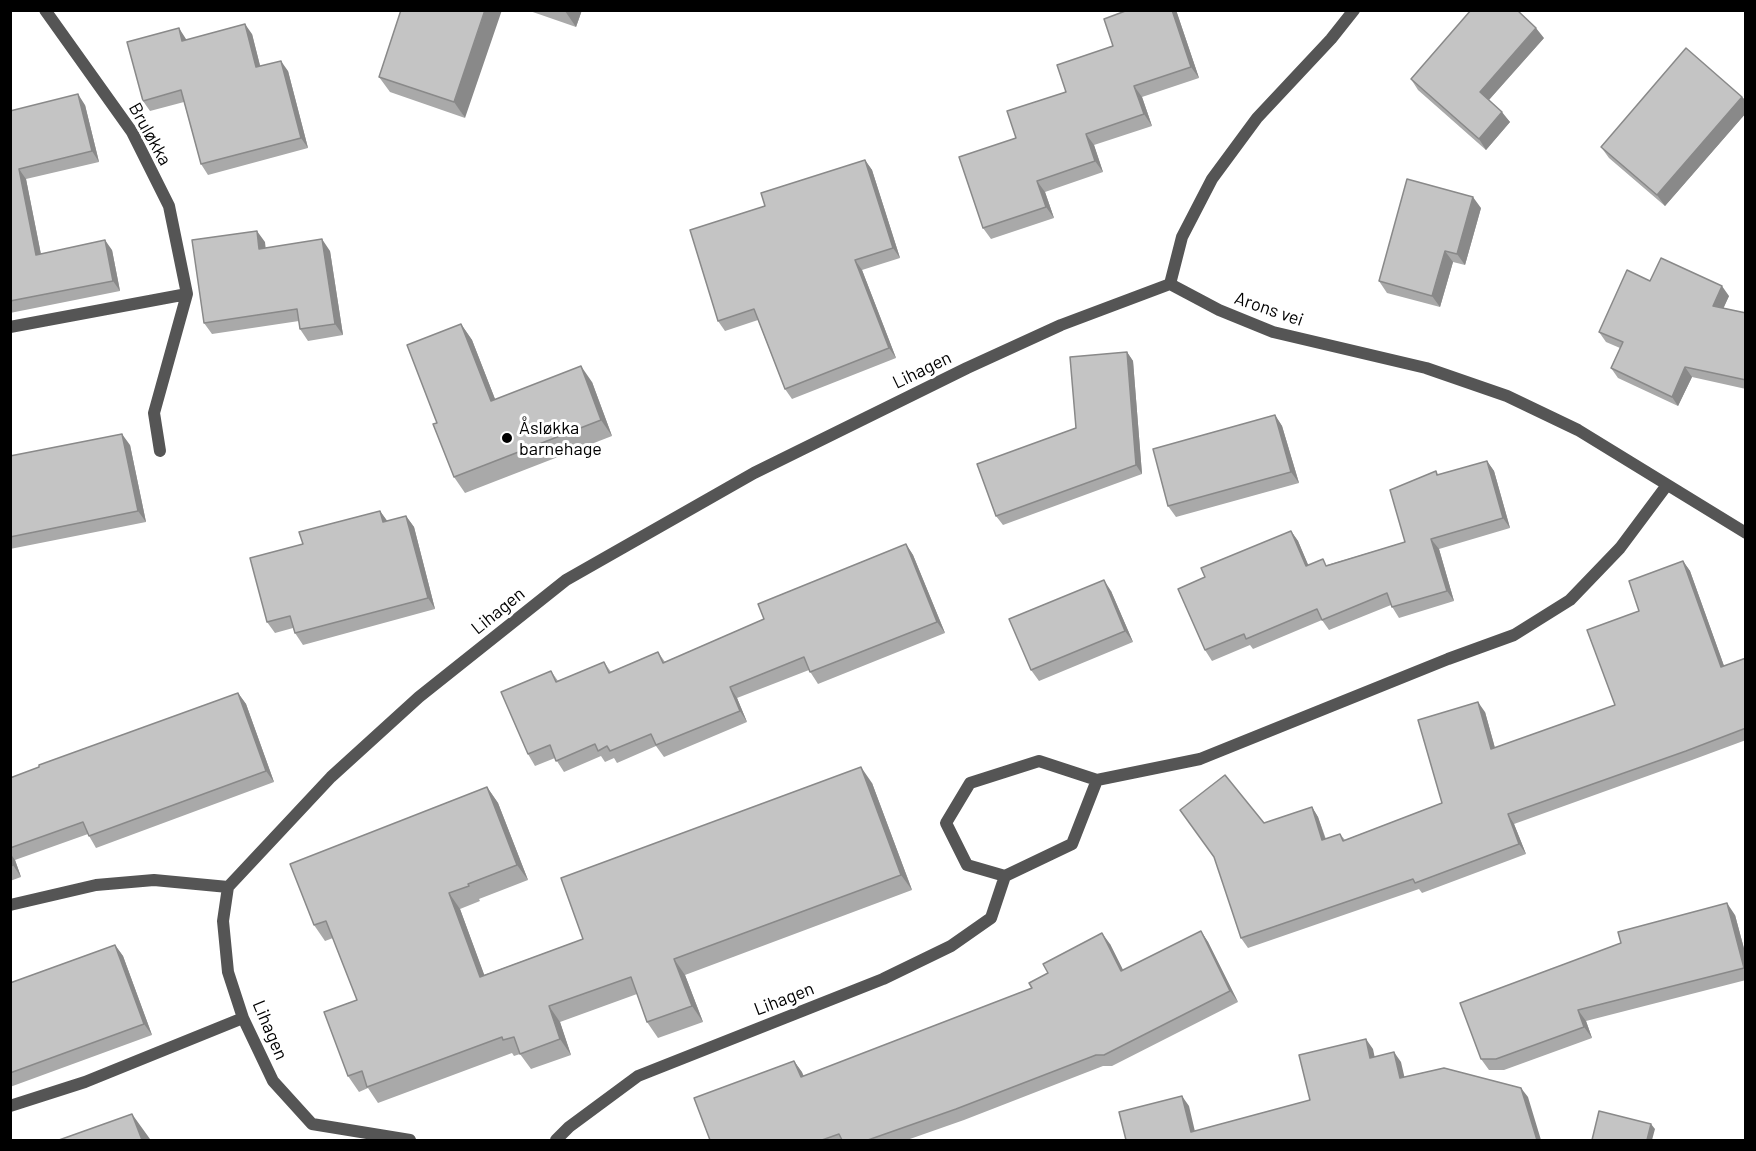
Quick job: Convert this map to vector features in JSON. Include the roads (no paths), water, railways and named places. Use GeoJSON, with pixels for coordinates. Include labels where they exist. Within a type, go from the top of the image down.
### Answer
{"type":"FeatureCollection","features":[{"type":"Feature","properties":{"kind":"street","name":"Bruløkka"},"geometry":{"type":"LineString","coordinates":[[45,10],[132,132],[169,206],[187,294],[154,413],[160,451]]}},
{"type":"Feature","properties":{"kind":"street"},"geometry":{"type":"LineString","coordinates":[[1170,284],[1182,237],[1212,179],[1257,118],[1331,39],[1354,10]]}},
{"type":"Feature","properties":{"kind":"street","name":"Arons vei"},"geometry":{"type":"LineString","coordinates":[[1170,284],[1219,310],[1273,332],[1426,368],[1508,396],[1578,430],[1746,533]]}},
{"type":"Feature","properties":{"kind":"street","name":"Lihagen"},"geometry":{"type":"LineString","coordinates":[[411,1140],[312,1124],[273,1081],[243,1018],[228,972],[223,921],[228,887],[330,777],[419,697],[566,580],[754,473],[967,368],[1060,325],[1170,284]]}},
{"type":"Feature","properties":{"kind":"street"},"geometry":{"type":"LineString","coordinates":[[10,327],[187,294]]}},
{"type":"Feature","properties":{"kind":"street"},"geometry":{"type":"LineString","coordinates":[[1097,780],[1072,844],[1005,876],[967,865],[946,823],[970,783],[1039,761],[1097,780],[1200,759],[1448,659],[1514,635],[1570,600],[1620,548],[1667,485]]}},
{"type":"Feature","properties":{"kind":"street","name":"Lihagen"},"geometry":{"type":"LineString","coordinates":[[556,1140],[569,1127],[638,1076],[883,980],[951,946],[991,918],[1005,876]]}},
{"type":"Feature","properties":{"kind":"street"},"geometry":{"type":"LineString","coordinates":[[10,905],[96,885],[154,880],[228,887]]}},
{"type":"Feature","properties":{"kind":"street"},"geometry":{"type":"LineString","coordinates":[[10,1106],[85,1082],[243,1018]]}},
{"type":"Feature","properties":{"kind":"place","name":"Åsløkka barnehage"},"geometry":{"type":"Point","coordinates":[507,438]}}]}
